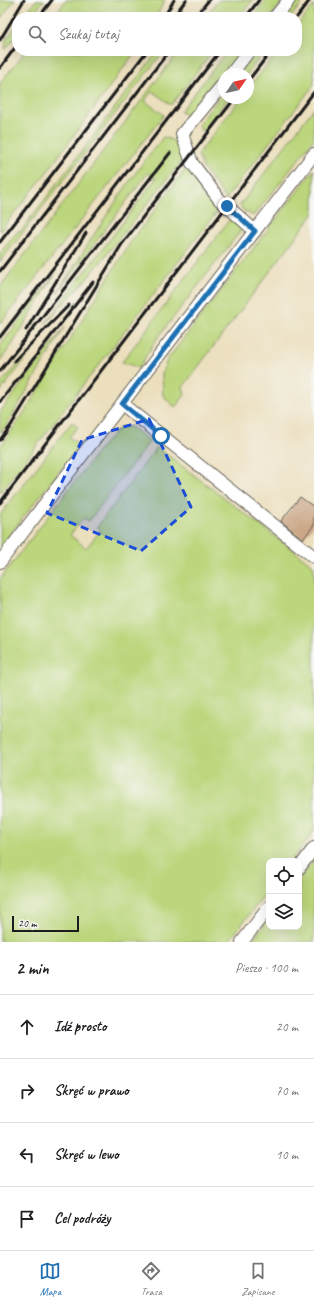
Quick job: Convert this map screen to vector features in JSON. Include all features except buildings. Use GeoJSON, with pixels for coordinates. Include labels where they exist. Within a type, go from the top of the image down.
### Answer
{"type":"FeatureCollection","features":[{"type":"Feature","properties":{"kind":"lane"},"geometry":{"type":"LineString","coordinates":[[280,12],[289,0]]}},
{"type":"Feature","properties":{"kind":"lane"},"geometry":{"type":"LineString","coordinates":[[236,68],[245,56]]}},
{"type":"Feature","properties":{"kind":"lane"},"geometry":{"type":"LineString","coordinates":[[218,90],[182,134],[192,164],[219,199],[255,231]]}},
{"type":"Feature","properties":{"kind":"lane"},"geometry":{"type":"LineString","coordinates":[[0,562],[314,154]]}},
{"type":"Feature","properties":{"kind":"lane"},"geometry":{"type":"LineString","coordinates":[[122,404],[314,557]]}},
{"type":"Feature","properties":{"kind":"lane"},"geometry":{"type":"LineString","coordinates":[[302,864],[314,848]]}},
{"type":"Feature","properties":{"kind":"lane"},"geometry":{"type":"LineString","coordinates":[[242,942],[266,911]]}},
{"type":"Feature","properties":{"kind":"highlighted area"},"geometry":{"type":"Polygon","coordinates":[[[149,419],[191,507],[141,551],[47,513],[82,440],[149,419]]]}},
{"type":"Feature","properties":{"kind":"green space"},"geometry":{"type":"Polygon","coordinates":[[[0,0],[15,0],[0,19],[0,0]]]}},
{"type":"Feature","properties":{"kind":"green space"},"geometry":{"type":"Polygon","coordinates":[[[36,0],[44,0],[35,12],[27,12],[36,0]]]}},
{"type":"Feature","properties":{"kind":"green space"},"geometry":{"type":"Polygon","coordinates":[[[66,0],[165,0],[159,12],[58,12],[66,0]]]}},
{"type":"Feature","properties":{"kind":"green space"},"geometry":{"type":"Polygon","coordinates":[[[219,0],[253,0],[243,12],[209,12],[219,0]]]}},
{"type":"Feature","properties":{"kind":"green space"},"geometry":{"type":"Polygon","coordinates":[[[266,0],[284,0],[274,12],[257,12],[266,0]]]}},
{"type":"Feature","properties":{"kind":"green space"},"geometry":{"type":"Polygon","coordinates":[[[294,0],[304,0],[295,12],[285,12],[294,0]]]}},
{"type":"Feature","properties":{"kind":"green space"},"geometry":{"type":"Polygon","coordinates":[[[314,5],[314,85],[226,199],[203,168],[198,154],[236,104],[254,104],[254,81],[274,56],[302,56],[302,20],[314,5]]]}},
{"type":"Feature","properties":{"kind":"green space"},"geometry":{"type":"Polygon","coordinates":[[[12,31],[12,41],[5,50],[6,39],[12,31]]]}},
{"type":"Feature","properties":{"kind":"green space"},"geometry":{"type":"Polygon","coordinates":[[[22,56],[132,56],[44,176],[0,231],[0,83],[22,56]]]}},
{"type":"Feature","properties":{"kind":"green space"},"geometry":{"type":"Polygon","coordinates":[[[154,56],[160,56],[0,262],[0,253],[18,231],[20,232],[154,56]]]}},
{"type":"Feature","properties":{"kind":"green space"},"geometry":{"type":"Polygon","coordinates":[[[175,56],[209,56],[171,105],[152,91],[145,101],[164,115],[0,324],[0,287],[175,56]]]}},
{"type":"Feature","properties":{"kind":"green space"},"geometry":{"type":"Polygon","coordinates":[[[223,56],[240,56],[231,68],[218,68],[218,85],[192,118],[180,112],[223,56]]]}},
{"type":"Feature","properties":{"kind":"green space"},"geometry":{"type":"Polygon","coordinates":[[[251,56],[261,56],[252,68],[242,68],[251,56]]]}},
{"type":"Feature","properties":{"kind":"green space"},"geometry":{"type":"Polygon","coordinates":[[[218,99],[218,104],[224,104],[202,132],[198,125],[218,99]]]}},
{"type":"Feature","properties":{"kind":"green space"},"geometry":{"type":"Polygon","coordinates":[[[314,108],[314,139],[253,216],[243,210],[240,205],[314,108]]]}},
{"type":"Feature","properties":{"kind":"green space"},"geometry":{"type":"Polygon","coordinates":[[[163,137],[176,144],[181,149],[185,157],[86,280],[45,324],[156,179],[148,173],[57,293],[121,194],[163,137]]]}},
{"type":"Feature","properties":{"kind":"green space"},"geometry":{"type":"Polygon","coordinates":[[[188,166],[211,199],[220,208],[0,493],[0,447],[22,416],[130,243],[188,166]]]}},
{"type":"Feature","properties":{"kind":"green space"},"geometry":{"type":"Polygon","coordinates":[[[314,170],[314,213],[183,387],[185,395],[175,407],[163,396],[162,373],[167,360],[314,170]]]}},
{"type":"Feature","properties":{"kind":"green space"},"geometry":{"type":"Polygon","coordinates":[[[230,219],[242,229],[155,341],[139,368],[122,362],[230,219]]]}},
{"type":"Feature","properties":{"kind":"green space"},"geometry":{"type":"Polygon","coordinates":[[[55,274],[12,345],[0,361],[0,346],[55,274]]]}},
{"type":"Feature","properties":{"kind":"green space"},"geometry":{"type":"Polygon","coordinates":[[[65,327],[6,426],[0,433],[0,412],[65,327]]]}},
{"type":"Feature","properties":{"kind":"green space"},"geometry":{"type":"Polygon","coordinates":[[[34,348],[0,392],[0,384],[34,348]]]}},
{"type":"Feature","properties":{"kind":"green space"},"geometry":{"type":"Polygon","coordinates":[[[72,422],[78,427],[69,437],[80,445],[0,547],[0,515],[72,422]]]}},
{"type":"Feature","properties":{"kind":"green space"},"geometry":{"type":"Polygon","coordinates":[[[120,427],[130,427],[150,441],[89,521],[84,518],[70,535],[86,548],[101,530],[97,527],[157,447],[314,566],[314,831],[293,858],[266,858],[266,893],[228,942],[0,942],[0,579],[99,450],[120,427]]]}},
{"type":"Feature","properties":{"kind":"green space"},"geometry":{"type":"Polygon","coordinates":[[[314,860],[314,942],[251,942],[266,923],[266,930],[302,930],[302,875],[314,860]]]}},
{"type":"Feature","properties":{"kind":"railway"},"geometry":{"type":"LineString","coordinates":[[17,12],[24,0]]}},
{"type":"Feature","properties":{"kind":"railway"},"geometry":{"type":"LineString","coordinates":[[43,12],[52,0]]}},
{"type":"Feature","properties":{"kind":"railway"},"geometry":{"type":"LineString","coordinates":[[167,12],[174,0]]}},
{"type":"Feature","properties":{"kind":"railway"},"geometry":{"type":"LineString","coordinates":[[177,12],[186,0]]}},
{"type":"Feature","properties":{"kind":"railway"},"geometry":{"type":"LineString","coordinates":[[199,12],[209,0]]}},
{"type":"Feature","properties":{"kind":"railway"},"geometry":{"type":"LineString","coordinates":[[250,12],[259,0]]}},
{"type":"Feature","properties":{"kind":"railway"},"geometry":{"type":"LineString","coordinates":[[301,12],[310,0]]}},
{"type":"Feature","properties":{"kind":"railway"},"geometry":{"type":"LineString","coordinates":[[0,40],[12,20]]}},
{"type":"Feature","properties":{"kind":"railway"},"geometry":{"type":"LineString","coordinates":[[0,68],[12,52]]}},
{"type":"Feature","properties":{"kind":"railway"},"geometry":{"type":"LineString","coordinates":[[0,242],[143,56]]}},
{"type":"Feature","properties":{"kind":"railway"},"geometry":{"type":"LineString","coordinates":[[0,271],[165,56]]}},
{"type":"Feature","properties":{"kind":"railway"},"geometry":{"type":"LineString","coordinates":[[0,337],[216,56]]}},
{"type":"Feature","properties":{"kind":"railway"},"geometry":{"type":"LineString","coordinates":[[254,73],[267,56]]}},
{"type":"Feature","properties":{"kind":"railway"},"geometry":{"type":"LineString","coordinates":[[0,503],[314,92]]}},
{"type":"Feature","properties":{"kind":"railway"},"geometry":{"type":"LineString","coordinates":[[0,440],[10,427],[122,244],[230,104]]}},
{"type":"Feature","properties":{"kind":"railway"},"geometry":{"type":"LineString","coordinates":[[0,371],[170,153]]}},
{"type":"Feature","properties":{"kind":"railway"},"geometry":{"type":"LineString","coordinates":[[26,330],[86,233]]}},
{"type":"Feature","properties":{"kind":"railway"},"geometry":{"type":"LineString","coordinates":[[0,402],[93,282]]}},
{"type":"Feature","properties":{"kind":"railway"},"geometry":{"type":"LineString","coordinates":[[14,361],[69,305]]}},
{"type":"Feature","properties":{"kind":"route"},"geometry":{"type":"LineString","coordinates":[[161,436],[122,404],[255,231],[227,206]]}}]}
